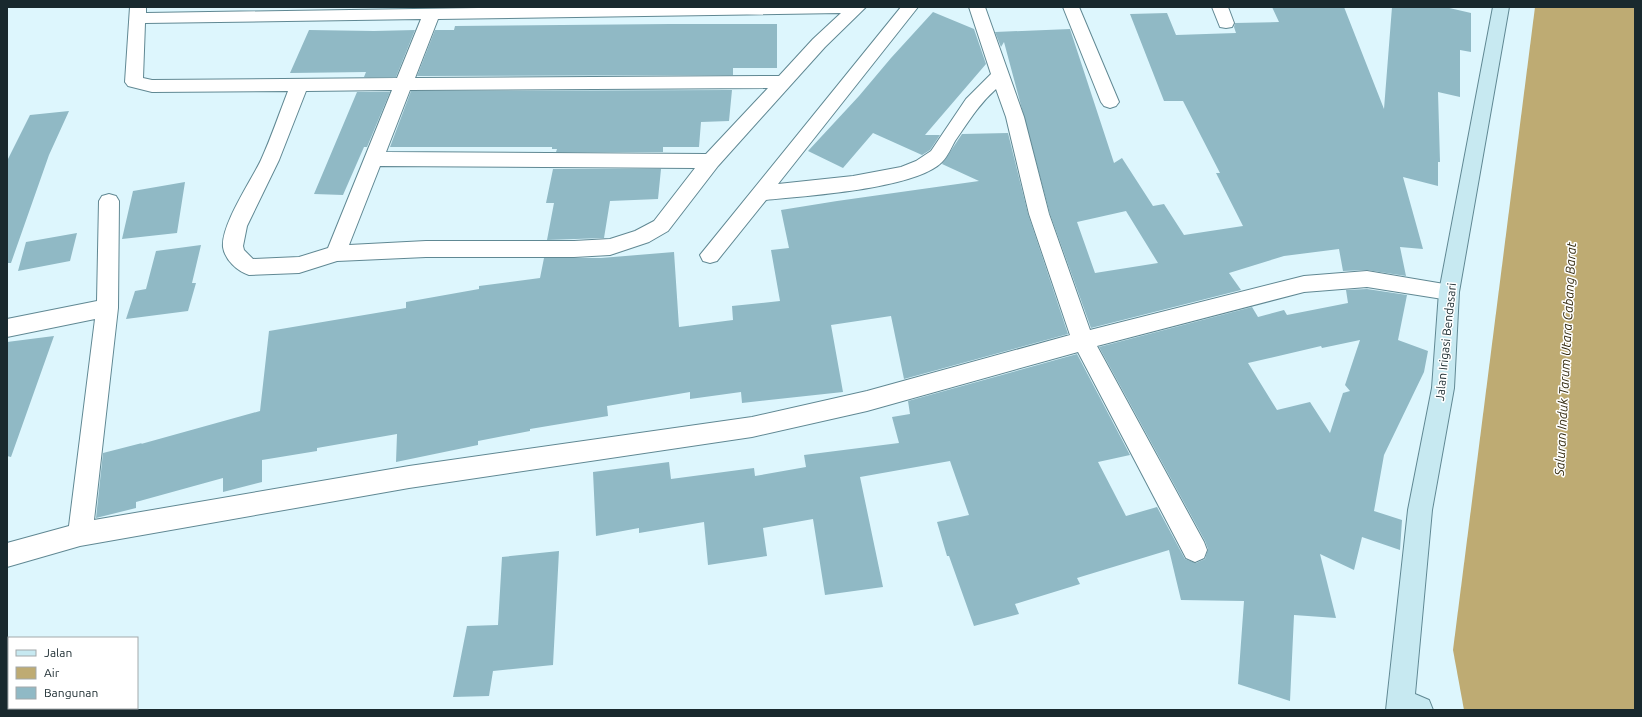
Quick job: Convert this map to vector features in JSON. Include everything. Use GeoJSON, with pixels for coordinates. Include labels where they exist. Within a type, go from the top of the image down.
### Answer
{"type":"FeatureCollection","features":[{"type":"Feature","properties":{"kind":"street"},"geometry":{"type":"LineString","coordinates":[[784,82],[402,86],[152,86],[134,82],[137,12],[431,15],[542,9],[858,7]]}},
{"type":"Feature","properties":{"kind":"street"},"geometry":{"type":"LineString","coordinates":[[299,86],[270,160],[237,226],[233,246],[235,254],[239,260],[249,267],[299,265],[336,253],[426,249],[574,249],[610,247],[642,237],[661,226],[711,161],[819,43],[858,7]]}},
{"type":"Feature","properties":{"kind":"street"},"geometry":{"type":"LineString","coordinates":[[710,255],[910,7]]}},
{"type":"Feature","properties":{"kind":"street"},"geometry":{"type":"LineString","coordinates":[[977,7],[1001,76],[1025,153],[1039,214],[1083,340],[1195,550]]}},
{"type":"Feature","properties":{"kind":"street"},"geometry":{"type":"LineString","coordinates":[[1071,7],[1110,102]]}},
{"type":"Feature","properties":{"kind":"street"},"geometry":{"type":"LineString","coordinates":[[1220,7],[1226,23]]}},
{"type":"Feature","properties":{"kind":"street","name":"Jalan Irigasi Bendasari"},"geometry":{"type":"LineString","coordinates":[[1407,707],[1420,510],[1443,388],[1449,292],[1501,7]]}},
{"type":"Feature","properties":{"kind":"street"},"geometry":{"type":"LineString","coordinates":[[336,253],[375,159],[402,86],[431,15]]}},
{"type":"Feature","properties":{"kind":"street"},"geometry":{"type":"LineString","coordinates":[[761,193],[853,184],[921,168],[934,159],[973,100],[983,89],[1001,76]]}},
{"type":"Feature","properties":{"kind":"street"},"geometry":{"type":"LineString","coordinates":[[375,159],[711,161]]}},
{"type":"Feature","properties":{"kind":"street"},"geometry":{"type":"LineString","coordinates":[[80,534],[107,308],[109,201]]}},
{"type":"Feature","properties":{"kind":"street"},"geometry":{"type":"LineString","coordinates":[[7,555],[80,534],[409,477],[752,427],[867,401],[1083,340],[1304,284],[1366,279],[1449,292]]}},
{"type":"Feature","properties":{"kind":"street"},"geometry":{"type":"LineString","coordinates":[[7,328],[107,308]]}},
{"type":"Feature","properties":{"kind":"water","name":"Saluran Induk Tarum Utara Cabang Barat"},"geometry":{"type":"Polygon","coordinates":[[[1535,7],[1635,7],[1635,710],[1464,710],[1453,650],[1535,7]]]}},
{"type":"Feature","properties":{"kind":"building"},"geometry":{"type":"Polygon","coordinates":[[[1272,7],[1344,7],[1384,109],[1392,7],[1445,7],[1471,13],[1471,52],[1460,50],[1460,97],[1438,92],[1440,162],[1438,162],[1438,186],[1403,177],[1423,249],[1400,247],[1406,276],[1367,270],[1343,271],[1339,249],[1284,256],[1229,273],[1241,290],[1091,328],[1050,214],[1004,42],[1001,47],[995,32],[1070,29],[1114,163],[1122,158],[1153,206],[1164,204],[1184,235],[1243,226],[1216,173],[1220,173],[1183,101],[1164,101],[1130,14],[1167,13],[1176,35],[1236,33],[1234,27],[1235,23],[1279,22],[1272,7]],[[1126,211],[1077,222],[1095,273],[1158,263],[1126,211]]]}},
{"type":"Feature","properties":{"kind":"building"},"geometry":{"type":"Polygon","coordinates":[[[933,12],[974,29],[986,64],[925,135],[940,135],[930,150],[922,155],[873,133],[843,168],[808,151],[859,96],[933,12]]]}},
{"type":"Feature","properties":{"kind":"building"},"geometry":{"type":"Polygon","coordinates":[[[777,24],[777,68],[733,68],[733,75],[417,76],[435,30],[454,30],[455,26],[777,24]]]}},
{"type":"Feature","properties":{"kind":"building"},"geometry":{"type":"Polygon","coordinates":[[[309,30],[415,30],[396,77],[364,77],[366,72],[290,73],[309,30]]]}},
{"type":"Feature","properties":{"kind":"building"},"geometry":{"type":"Polygon","coordinates":[[[732,90],[729,121],[701,122],[699,147],[663,147],[663,152],[556,152],[557,149],[552,149],[552,147],[390,147],[411,91],[732,90]]]}},
{"type":"Feature","properties":{"kind":"building"},"geometry":{"type":"Polygon","coordinates":[[[357,92],[390,92],[367,147],[364,147],[343,195],[314,194],[357,92]]]}},
{"type":"Feature","properties":{"kind":"building"},"geometry":{"type":"Polygon","coordinates":[[[69,111],[49,155],[11,263],[7,263],[7,161],[30,115],[69,111]]]}},
{"type":"Feature","properties":{"kind":"building"},"geometry":{"type":"Polygon","coordinates":[[[1008,133],[1028,214],[1068,334],[904,379],[891,316],[831,325],[843,392],[742,403],[741,392],[690,399],[690,392],[607,406],[608,416],[530,429],[530,431],[478,441],[478,445],[396,462],[397,434],[317,448],[317,451],[262,460],[262,482],[223,492],[223,478],[136,502],[136,508],[96,518],[103,453],[260,411],[269,331],[406,308],[406,302],[479,289],[479,286],[540,278],[544,258],[601,258],[674,252],[679,327],[733,320],[732,306],[780,301],[771,250],[789,248],[781,210],[979,181],[942,164],[962,134],[1008,133]]]}},
{"type":"Feature","properties":{"kind":"building"},"geometry":{"type":"Polygon","coordinates":[[[553,169],[661,169],[658,199],[610,201],[604,238],[547,240],[554,203],[546,203],[553,169]]]}},
{"type":"Feature","properties":{"kind":"building"},"geometry":{"type":"Polygon","coordinates":[[[185,182],[177,233],[122,239],[133,191],[185,182]]]}},
{"type":"Feature","properties":{"kind":"building"},"geometry":{"type":"Polygon","coordinates":[[[77,233],[70,261],[18,271],[26,242],[77,233]]]}},
{"type":"Feature","properties":{"kind":"building"},"geometry":{"type":"Polygon","coordinates":[[[201,245],[192,283],[196,283],[188,311],[126,319],[135,291],[146,289],[156,251],[201,245]]]}},
{"type":"Feature","properties":{"kind":"building"},"geometry":{"type":"Polygon","coordinates":[[[1367,289],[1407,295],[1398,340],[1428,351],[1424,372],[1384,455],[1374,511],[1402,520],[1400,550],[1362,537],[1354,570],[1320,554],[1336,618],[1294,615],[1290,701],[1238,684],[1244,601],[1181,600],[1169,550],[1077,578],[1080,584],[1015,604],[1019,614],[974,626],[949,556],[947,556],[937,522],[969,515],[950,461],[860,477],[883,587],[825,595],[813,519],[763,528],[767,556],[708,565],[704,522],[639,533],[639,528],[596,536],[593,472],[669,462],[671,479],[754,468],[755,476],[806,467],[804,455],[899,443],[892,417],[910,414],[908,401],[1077,354],[1130,455],[1098,462],[1126,516],[1157,507],[1185,559],[1196,563],[1205,559],[1208,549],[1205,541],[1099,347],[1252,307],[1258,317],[1284,310],[1287,315],[1348,303],[1346,290],[1367,289]],[[1360,340],[1322,348],[1321,346],[1248,363],[1277,410],[1310,402],[1330,433],[1343,393],[1350,391],[1345,385],[1360,340]]]}},
{"type":"Feature","properties":{"kind":"building"},"geometry":{"type":"Polygon","coordinates":[[[54,336],[11,457],[7,456],[7,342],[54,336]]]}},
{"type":"Feature","properties":{"kind":"building"},"geometry":{"type":"Polygon","coordinates":[[[559,551],[553,665],[493,671],[489,696],[453,697],[467,626],[498,625],[502,557],[559,551]]]}}]}
